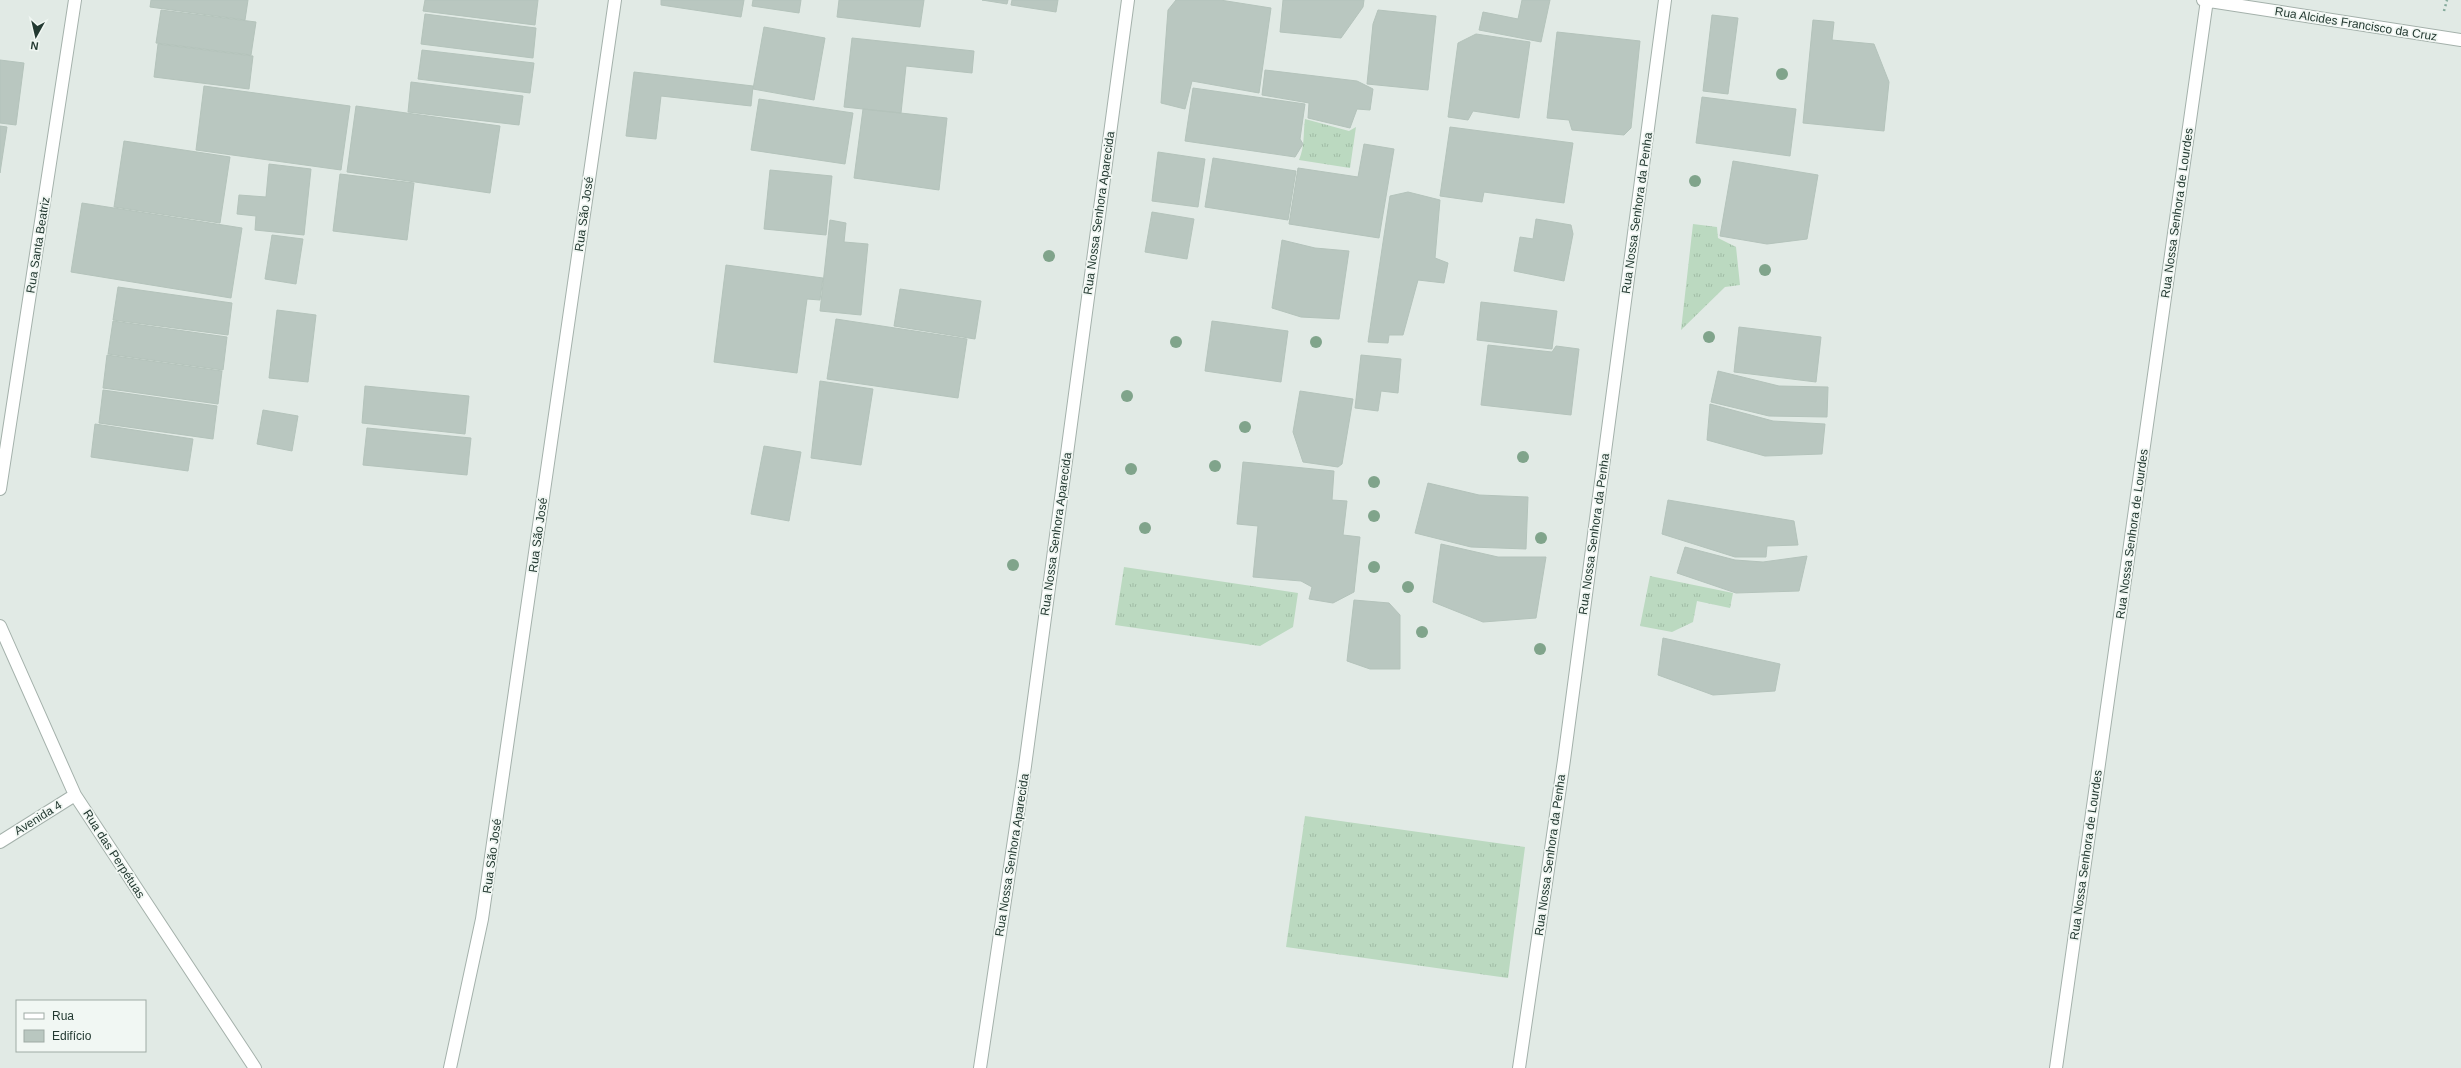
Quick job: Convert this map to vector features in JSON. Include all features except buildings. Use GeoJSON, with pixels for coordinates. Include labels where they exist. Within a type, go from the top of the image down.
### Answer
{"type":"FeatureCollection","features":[{"type":"Feature","properties":{"kind":"street","name":"Rua Santa Beatriz"},"geometry":{"type":"LineString","coordinates":[[0,489],[75,0]]}},
{"type":"Feature","properties":{"kind":"street","name":"Rua São José"},"geometry":{"type":"LineString","coordinates":[[450,1068],[482,919],[615,0]]}},
{"type":"Feature","properties":{"kind":"street","name":"Rua Nossa Senhora Aparecida"},"geometry":{"type":"LineString","coordinates":[[980,1068],[1027,758],[1128,0]]}},
{"type":"Feature","properties":{"kind":"street","name":"Rua Nossa Senhora da Penha"},"geometry":{"type":"LineString","coordinates":[[1519,1068],[1565,752],[1665,0]]}},
{"type":"Feature","properties":{"kind":"street","name":"Rua Alcides Francisco da Cruz"},"geometry":{"type":"LineString","coordinates":[[2204,0],[2461,40]]}},
{"type":"Feature","properties":{"kind":"street","name":"Rua Nossa Senhora de Lourdes"},"geometry":{"type":"LineString","coordinates":[[2056,1068],[2207,0]]}},
{"type":"Feature","properties":{"kind":"street","name":"Rua das Perpétuas"},"geometry":{"type":"LineString","coordinates":[[0,626],[75,795],[256,1068]]}},
{"type":"Feature","properties":{"kind":"street","name":"Avenida 4"},"geometry":{"type":"LineString","coordinates":[[0,842],[75,795]]}},
{"type":"Feature","properties":{"kind":"green space"},"geometry":{"type":"Polygon","coordinates":[[[1305,119],[1349,131],[1356,127],[1350,168],[1299,160],[1303,145],[1305,119]]]}},
{"type":"Feature","properties":{"kind":"green space"},"geometry":{"type":"Polygon","coordinates":[[[1693,224],[1717,227],[1718,238],[1736,247],[1740,285],[1725,287],[1681,330],[1693,224]]]}},
{"type":"Feature","properties":{"kind":"green space"},"geometry":{"type":"Polygon","coordinates":[[[1124,567],[1298,593],[1293,627],[1260,646],[1115,625],[1124,567]]]}},
{"type":"Feature","properties":{"kind":"green space"},"geometry":{"type":"Polygon","coordinates":[[[1650,576],[1733,593],[1730,608],[1697,601],[1693,622],[1672,632],[1640,626],[1650,576]]]}},
{"type":"Feature","properties":{"kind":"green space"},"geometry":{"type":"Polygon","coordinates":[[[1305,816],[1525,847],[1508,978],[1286,947],[1305,816]]]}}]}
